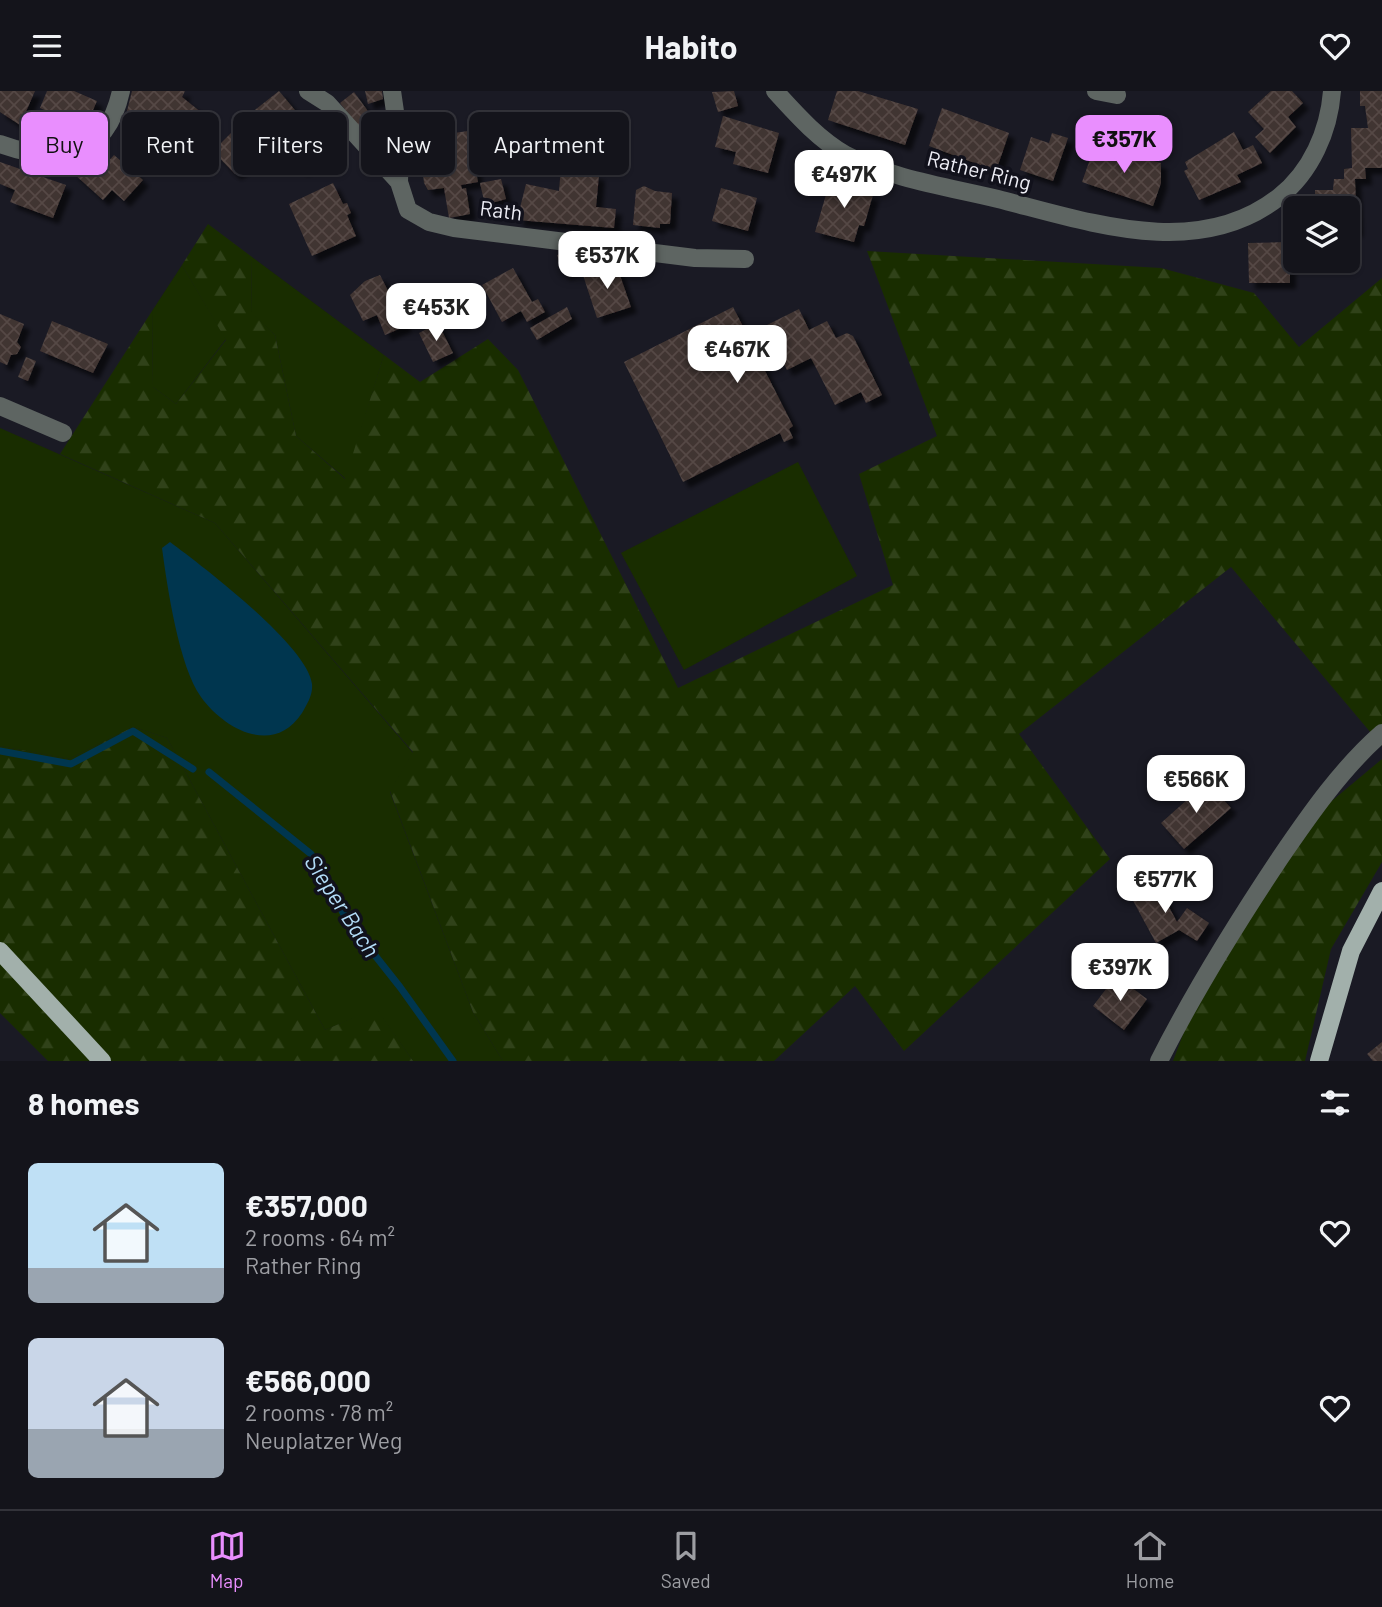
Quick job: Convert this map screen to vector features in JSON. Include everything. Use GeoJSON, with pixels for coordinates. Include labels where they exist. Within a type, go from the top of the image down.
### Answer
{"type":"FeatureCollection","features":[{"type":"Feature","properties":{"kind":"main road"},"geometry":{"type":"LineString","coordinates":[[1320,1061],[1351,951],[1382,891]]}},
{"type":"Feature","properties":{"kind":"main road"},"geometry":{"type":"LineString","coordinates":[[0,951],[102,1061]]}},
{"type":"Feature","properties":{"kind":"street"},"geometry":{"type":"LineString","coordinates":[[0,144],[34,155],[51,157],[83,148],[108,128],[121,91]]}},
{"type":"Feature","properties":{"kind":"street","name":"Rath"},"geometry":{"type":"LineString","coordinates":[[308,91],[327,103],[399,183]]}},
{"type":"Feature","properties":{"kind":"street","name":"Rath"},"geometry":{"type":"LineString","coordinates":[[392,91],[400,146],[399,183],[408,209],[429,222],[454,228],[695,258],[745,259]]}},
{"type":"Feature","properties":{"kind":"street","name":"Rather Ring"},"geometry":{"type":"LineString","coordinates":[[775,91],[820,136],[844,154],[877,169],[1073,218],[1163,232],[1188,233],[1245,220],[1293,186],[1312,159],[1327,125],[1332,91]]}},
{"type":"Feature","properties":{"kind":"street"},"geometry":{"type":"LineString","coordinates":[[1096,91],[1117,95]]}},
{"type":"Feature","properties":{"kind":"street"},"geometry":{"type":"LineString","coordinates":[[0,406],[63,433]]}},
{"type":"Feature","properties":{"kind":"street"},"geometry":{"type":"LineString","coordinates":[[1159,1061],[1191,997],[1290,843],[1365,748],[1382,733]]}},
{"type":"Feature","properties":{"kind":"green space"},"geometry":{"type":"Polygon","coordinates":[[[208,224],[252,257],[251,312],[275,335],[296,436],[345,479],[384,355],[420,382],[488,339],[518,370],[678,688],[893,585],[859,474],[937,436],[867,251],[1161,268],[1254,293],[1299,347],[1382,278],[1382,746],[1231,567],[1019,734],[1110,859],[904,1051],[855,986],[774,1061],[503,1061],[473,1012],[390,791],[413,752],[215,523],[60,454],[152,311],[153,387],[176,404],[226,340],[182,265],[208,224]]]}},
{"type":"Feature","properties":{"kind":"green space"},"geometry":{"type":"Polygon","coordinates":[[[252,257],[384,355],[346,479],[296,436],[275,335],[251,313],[252,257]]]}},
{"type":"Feature","properties":{"kind":"green space"},"geometry":{"type":"Polygon","coordinates":[[[182,265],[226,339],[176,404],[153,387],[152,311],[182,265]]]}},
{"type":"Feature","properties":{"kind":"green space"},"geometry":{"type":"Polygon","coordinates":[[[0,428],[215,523],[413,753],[390,792],[473,1012],[503,1061],[413,1061],[376,1009],[325,1030],[167,738],[133,727],[69,759],[0,746],[0,428]]]}},
{"type":"Feature","properties":{"kind":"green space"},"geometry":{"type":"Polygon","coordinates":[[[798,462],[857,576],[684,670],[621,553],[798,462]]]}},
{"type":"Feature","properties":{"kind":"green space"},"geometry":{"type":"Polygon","coordinates":[[[133,727],[167,738],[325,1030],[376,1008],[413,1061],[48,1061],[0,1013],[0,746],[69,759],[133,727]]]}},
{"type":"Feature","properties":{"kind":"green space"},"geometry":{"type":"Polygon","coordinates":[[[1382,759],[1382,862],[1331,949],[1305,1061],[1173,1061],[1194,1005],[1303,825],[1382,759]]]}},
{"type":"Feature","properties":{"kind":"water"},"geometry":{"type":"Polygon","coordinates":[[[170,542],[251,607],[292,649],[306,668],[312,684],[311,696],[291,726],[264,736],[250,733],[223,719],[201,697],[186,666],[171,604],[162,548],[170,542]]]}},
{"type":"Feature","properties":{"kind":"building"},"geometry":{"type":"Polygon","coordinates":[[[0,91],[35,91],[26,112],[21,112],[20,125],[0,112],[0,91]]]}},
{"type":"Feature","properties":{"kind":"building"},"geometry":{"type":"Polygon","coordinates":[[[47,91],[74,91],[97,101],[92,112],[49,112],[40,108],[47,91]]]}},
{"type":"Feature","properties":{"kind":"building"},"geometry":{"type":"Polygon","coordinates":[[[132,91],[185,91],[182,97],[201,112],[127,112],[132,91]]]}},
{"type":"Feature","properties":{"kind":"building"},"geometry":{"type":"Polygon","coordinates":[[[279,91],[297,112],[252,112],[279,91]]]}},
{"type":"Feature","properties":{"kind":"building"},"geometry":{"type":"Polygon","coordinates":[[[365,91],[382,91],[383,99],[368,104],[365,91]]]}},
{"type":"Feature","properties":{"kind":"building"},"geometry":{"type":"Polygon","coordinates":[[[734,91],[738,106],[718,112],[712,92],[734,91]]]}},
{"type":"Feature","properties":{"kind":"building"},"geometry":{"type":"Polygon","coordinates":[[[837,91],[858,91],[918,109],[905,145],[828,120],[837,91]]]}},
{"type":"Feature","properties":{"kind":"building"},"geometry":{"type":"Polygon","coordinates":[[[1271,91],[1292,91],[1303,103],[1288,117],[1296,127],[1270,153],[1255,137],[1264,129],[1248,112],[1271,91]]]}},
{"type":"Feature","properties":{"kind":"building"},"geometry":{"type":"Polygon","coordinates":[[[1360,91],[1382,91],[1382,168],[1365,168],[1366,179],[1355,179],[1356,196],[1315,196],[1315,190],[1333,190],[1334,179],[1344,179],[1344,169],[1352,168],[1351,128],[1368,128],[1365,106],[1360,106],[1360,91]]]}},
{"type":"Feature","properties":{"kind":"building"},"geometry":{"type":"Polygon","coordinates":[[[354,92],[369,112],[361,112],[361,130],[347,112],[340,103],[354,92]]]}},
{"type":"Feature","properties":{"kind":"building"},"geometry":{"type":"Polygon","coordinates":[[[942,108],[1009,133],[996,171],[929,146],[942,108]]]}},
{"type":"Feature","properties":{"kind":"building"},"geometry":{"type":"Polygon","coordinates":[[[723,116],[779,133],[768,173],[733,164],[736,152],[715,147],[723,116]]]}},
{"type":"Feature","properties":{"kind":"building"},"geometry":{"type":"Polygon","coordinates":[[[233,131],[233,172],[219,157],[219,145],[233,131]]]}},
{"type":"Feature","properties":{"kind":"building"},"geometry":{"type":"Polygon","coordinates":[[[468,131],[469,175],[477,175],[478,182],[461,185],[462,189],[466,188],[470,214],[449,218],[444,188],[428,190],[423,175],[455,175],[455,133],[468,131]]]}},
{"type":"Feature","properties":{"kind":"building"},"geometry":{"type":"Polygon","coordinates":[[[1234,132],[1243,150],[1253,145],[1262,163],[1237,175],[1241,182],[1199,200],[1184,171],[1188,169],[1185,162],[1234,132]]]}},
{"type":"Feature","properties":{"kind":"building"},"geometry":{"type":"Polygon","coordinates":[[[1052,133],[1068,138],[1053,181],[1020,170],[1031,137],[1049,143],[1052,133]]]}},
{"type":"Feature","properties":{"kind":"building"},"geometry":{"type":"Polygon","coordinates":[[[1095,145],[1161,163],[1161,183],[1153,206],[1082,182],[1095,145]]]}},
{"type":"Feature","properties":{"kind":"building"},"geometry":{"type":"Polygon","coordinates":[[[114,155],[122,162],[122,175],[137,175],[143,180],[124,201],[112,190],[103,200],[75,175],[108,175],[108,162],[114,155]]]}},
{"type":"Feature","properties":{"kind":"building"},"geometry":{"type":"Polygon","coordinates":[[[0,162],[21,169],[21,175],[37,175],[66,185],[53,218],[10,202],[15,190],[0,184],[0,162]]]}},
{"type":"Feature","properties":{"kind":"building"},"geometry":{"type":"Polygon","coordinates":[[[560,175],[599,175],[596,207],[616,209],[614,228],[517,220],[526,184],[559,191],[560,175]]]}},
{"type":"Feature","properties":{"kind":"building"},"geometry":{"type":"Polygon","coordinates":[[[836,178],[863,185],[861,192],[873,195],[864,226],[859,225],[854,242],[815,232],[830,181],[835,183],[836,178]]]}},
{"type":"Feature","properties":{"kind":"building"},"geometry":{"type":"Polygon","coordinates":[[[501,179],[506,199],[485,205],[480,183],[501,179]]]}},
{"type":"Feature","properties":{"kind":"building"},"geometry":{"type":"Polygon","coordinates":[[[333,183],[343,204],[347,203],[351,213],[347,215],[356,236],[312,256],[289,204],[333,183]]]}},
{"type":"Feature","properties":{"kind":"building"},"geometry":{"type":"Polygon","coordinates":[[[644,186],[655,191],[672,193],[670,224],[660,224],[660,228],[633,225],[636,190],[644,186]]]}},
{"type":"Feature","properties":{"kind":"building"},"geometry":{"type":"Polygon","coordinates":[[[721,188],[757,198],[748,231],[712,221],[721,188]]]}},
{"type":"Feature","properties":{"kind":"building"},"geometry":{"type":"Polygon","coordinates":[[[1283,242],[1283,273],[1290,273],[1290,283],[1249,283],[1248,243],[1283,242]]]}},
{"type":"Feature","properties":{"kind":"building"},"geometry":{"type":"Polygon","coordinates":[[[567,252],[574,270],[564,274],[557,255],[567,252]]]}},
{"type":"Feature","properties":{"kind":"building"},"geometry":{"type":"Polygon","coordinates":[[[616,264],[631,307],[597,318],[583,275],[616,264]]]}},
{"type":"Feature","properties":{"kind":"building"},"geometry":{"type":"Polygon","coordinates":[[[513,268],[532,302],[538,299],[545,312],[527,322],[521,311],[502,322],[482,285],[513,268]]]}},
{"type":"Feature","properties":{"kind":"building"},"geometry":{"type":"Polygon","coordinates":[[[380,275],[406,326],[385,335],[377,315],[363,321],[350,295],[365,281],[380,275]]]}},
{"type":"Feature","properties":{"kind":"building"},"geometry":{"type":"Polygon","coordinates":[[[567,307],[572,319],[537,340],[530,328],[567,307]]]}},
{"type":"Feature","properties":{"kind":"building"},"geometry":{"type":"Polygon","coordinates":[[[733,307],[750,340],[758,336],[764,347],[773,342],[765,326],[799,309],[809,330],[827,321],[836,338],[847,333],[853,336],[882,395],[866,403],[861,392],[835,405],[811,358],[787,370],[776,348],[758,357],[793,426],[789,429],[793,438],[784,442],[780,433],[683,482],[624,362],[733,307]]]}},
{"type":"Feature","properties":{"kind":"building"},"geometry":{"type":"Polygon","coordinates":[[[0,314],[24,324],[17,342],[21,347],[17,354],[11,355],[7,365],[0,362],[0,314]]]}},
{"type":"Feature","properties":{"kind":"building"},"geometry":{"type":"Polygon","coordinates":[[[52,321],[108,344],[93,373],[40,351],[52,321]]]}},
{"type":"Feature","properties":{"kind":"building"},"geometry":{"type":"Polygon","coordinates":[[[438,323],[453,353],[433,362],[419,333],[438,323]]]}},
{"type":"Feature","properties":{"kind":"building"},"geometry":{"type":"Polygon","coordinates":[[[26,357],[36,361],[28,381],[18,377],[26,357]]]}},
{"type":"Feature","properties":{"kind":"building"},"geometry":{"type":"Polygon","coordinates":[[[1207,782],[1231,808],[1184,849],[1161,823],[1207,782]]]}},
{"type":"Feature","properties":{"kind":"building"},"geometry":{"type":"Polygon","coordinates":[[[1155,881],[1177,922],[1187,908],[1209,923],[1197,941],[1179,930],[1156,943],[1130,895],[1155,881]]]}},
{"type":"Feature","properties":{"kind":"building"},"geometry":{"type":"Polygon","coordinates":[[[1116,976],[1147,999],[1124,1030],[1093,1006],[1116,976]]]}},
{"type":"Feature","properties":{"kind":"building"},"geometry":{"type":"Polygon","coordinates":[[[1382,1042],[1382,1061],[1373,1061],[1367,1054],[1382,1042]]]}},
{"type":"Feature","properties":{"kind":"waterway","name":"Sieper Bach"},"geometry":{"type":"LineString","coordinates":[[0,751],[71,764],[133,731],[193,769]]}},
{"type":"Feature","properties":{"kind":"waterway","name":"Sieper Bach"},"geometry":{"type":"LineString","coordinates":[[209,772],[311,854],[347,920],[400,987],[453,1061]]}}]}
